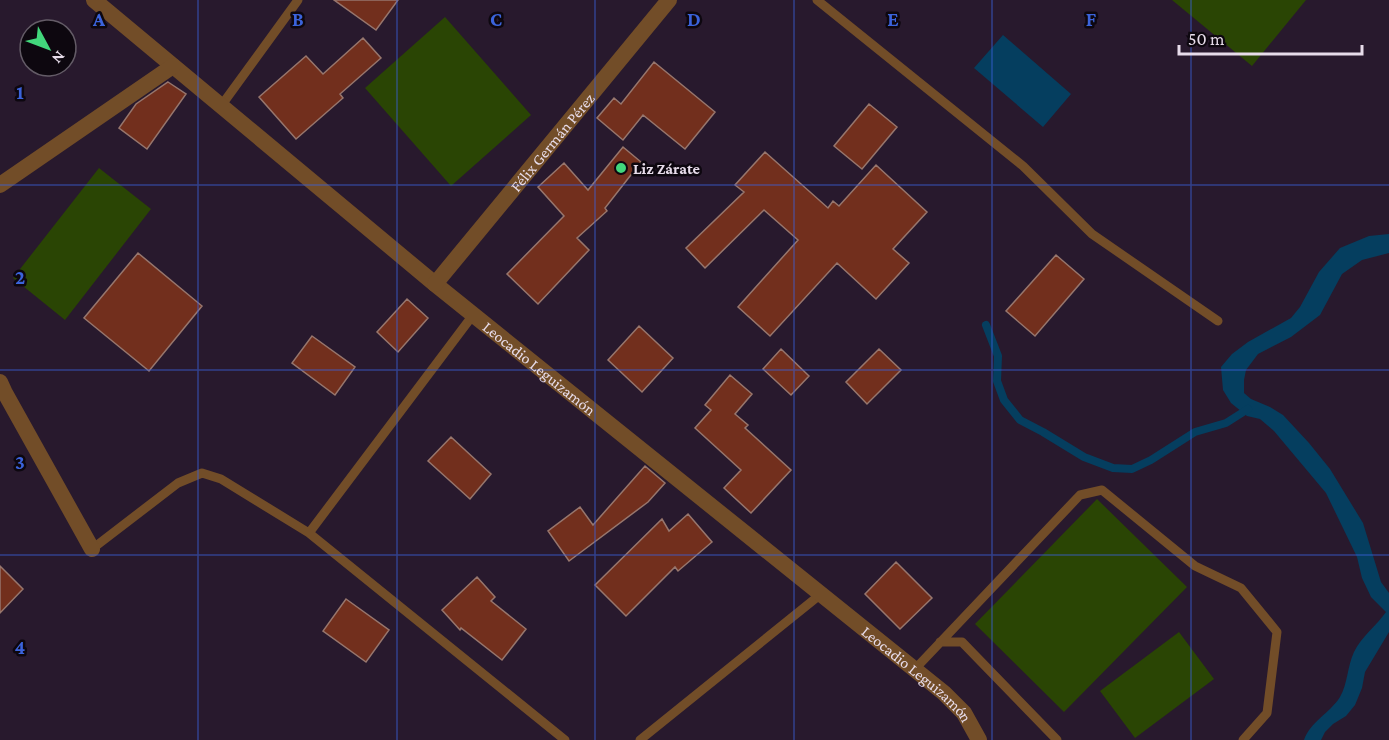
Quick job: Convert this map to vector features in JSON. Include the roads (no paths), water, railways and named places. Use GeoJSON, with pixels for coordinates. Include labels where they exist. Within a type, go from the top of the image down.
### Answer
{"type":"FeatureCollection","features":[{"type":"Feature","properties":{"kind":"street","name":"Leocadio Leguizamón"},"geometry":{"type":"LineString","coordinates":[[94,0],[473,315],[944,693],[964,713],[979,740]]}},
{"type":"Feature","properties":{"kind":"street","name":"Félix Germán Pérez"},"geometry":{"type":"LineString","coordinates":[[435,284],[669,0]]}},
{"type":"Feature","properties":{"kind":"street"},"geometry":{"type":"LineString","coordinates":[[0,185],[173,66]]}},
{"type":"Feature","properties":{"kind":"street"},"geometry":{"type":"LineString","coordinates":[[2,391],[92,549]]}},
{"type":"Feature","properties":{"kind":"lane"},"geometry":{"type":"LineString","coordinates":[[221,106],[298,0]]}},
{"type":"Feature","properties":{"kind":"lane"},"geometry":{"type":"LineString","coordinates":[[817,0],[1023,166],[1092,234],[1218,321]]}},
{"type":"Feature","properties":{"kind":"lane"},"geometry":{"type":"LineString","coordinates":[[309,533],[473,315]]}},
{"type":"Feature","properties":{"kind":"lane"},"geometry":{"type":"LineString","coordinates":[[92,549],[178,483],[202,473],[221,479],[309,533],[565,740]]}},
{"type":"Feature","properties":{"kind":"lane"},"geometry":{"type":"LineString","coordinates":[[915,669],[1080,495],[1102,490],[1195,566],[1241,588],[1277,632],[1267,713],[1243,740]]}},
{"type":"Feature","properties":{"kind":"lane"},"geometry":{"type":"LineString","coordinates":[[640,740],[820,594]]}},
{"type":"Feature","properties":{"kind":"lane"},"geometry":{"type":"LineString","coordinates":[[940,642],[962,642],[1058,740]]}},
{"type":"Feature","properties":{"kind":"water"},"geometry":{"type":"Polygon","coordinates":[[[1003,35],[1071,94],[1043,127],[974,68],[1003,35]]]}},
{"type":"Feature","properties":{"kind":"water"},"geometry":{"type":"Polygon","coordinates":[[[1389,234],[1389,253],[1362,260],[1342,274],[1320,315],[1291,337],[1258,354],[1246,370],[1244,380],[1244,393],[1283,415],[1330,469],[1363,523],[1381,582],[1389,593],[1389,632],[1365,672],[1355,705],[1346,716],[1325,732],[1321,740],[1304,740],[1315,723],[1340,697],[1354,652],[1386,612],[1371,597],[1362,578],[1357,557],[1326,493],[1274,431],[1260,419],[1247,416],[1231,403],[1223,390],[1221,367],[1232,354],[1248,342],[1291,318],[1300,307],[1319,272],[1340,248],[1369,236],[1389,234]]]}},
{"type":"Feature","properties":{"kind":"waterway"},"geometry":{"type":"LineString","coordinates":[[986,325],[998,356],[997,381],[1004,400],[1020,420],[1084,457],[1113,468],[1132,469],[1151,460],[1195,432],[1226,423],[1248,409]]}},
{"type":"Feature","properties":{"kind":"place","name":"Liz Zárate"},"geometry":{"type":"Point","coordinates":[621,168]}}]}
